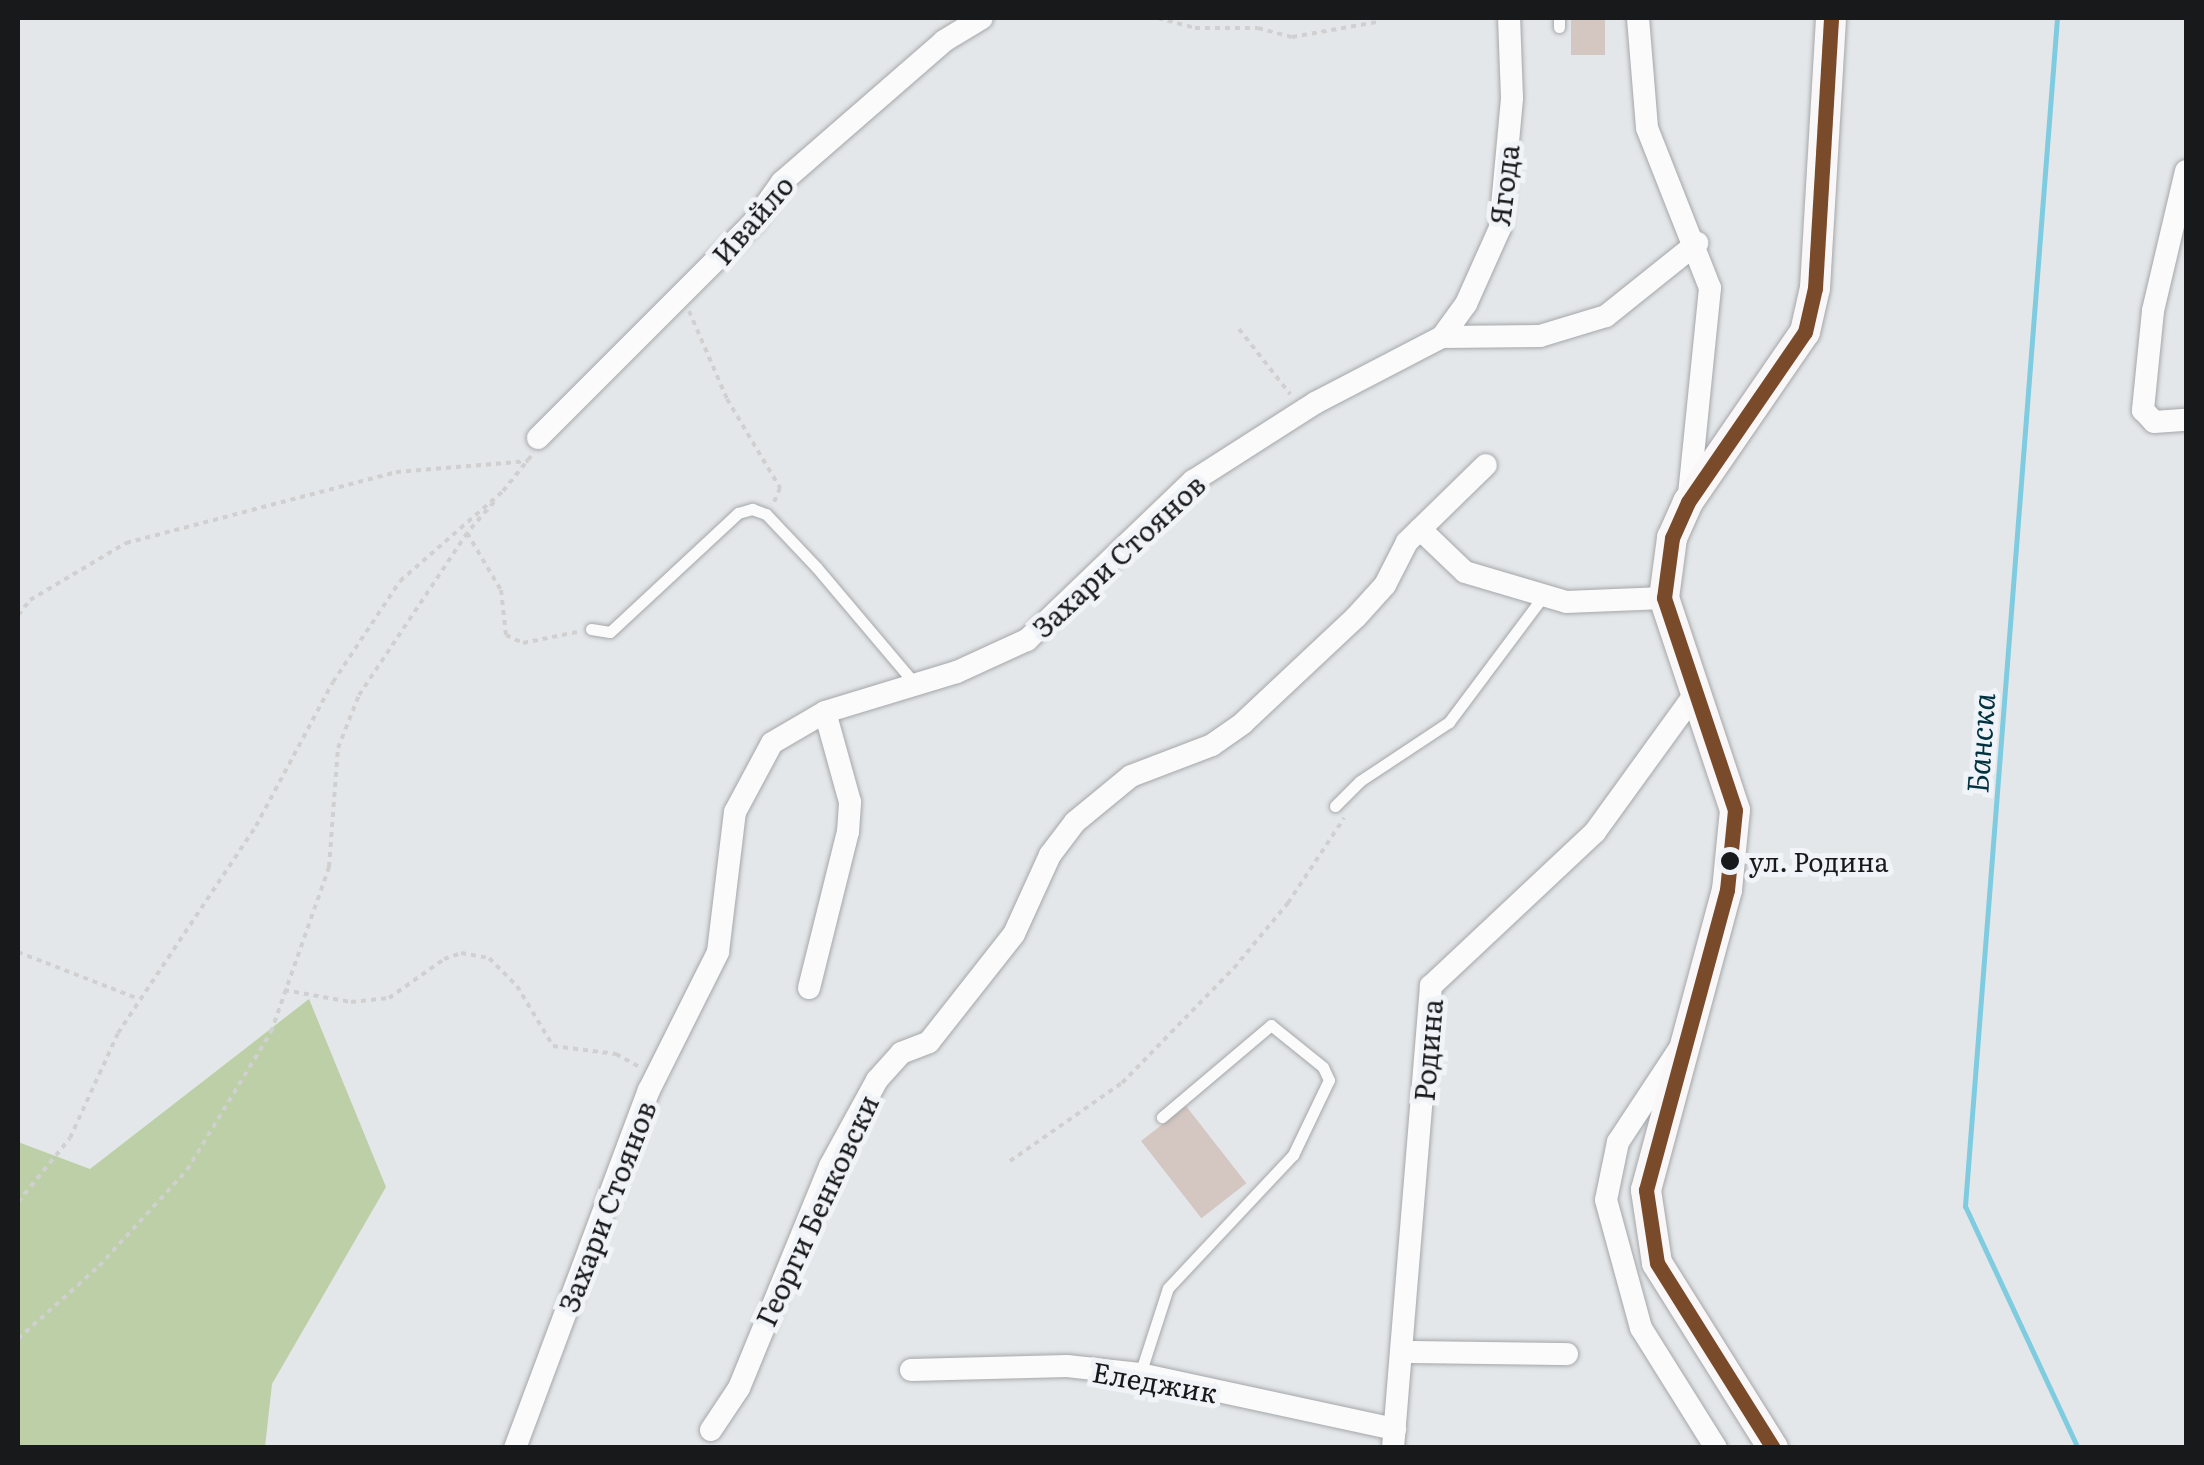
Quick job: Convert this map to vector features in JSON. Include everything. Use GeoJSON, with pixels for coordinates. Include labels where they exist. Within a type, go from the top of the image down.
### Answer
{"type":"FeatureCollection","features":[{"type":"Feature","properties":{"kind":"street","name":"Ивайло"},"geometry":{"type":"LineString","coordinates":[[538,438],[754,223],[782,182],[944,41],[982,18]]}},
{"type":"Feature","properties":{"kind":"street","name":"Ягода"},"geometry":{"type":"LineString","coordinates":[[1442,337],[1466,304],[1500,228],[1512,98],[1509,18]]}},
{"type":"Feature","properties":{"kind":"street"},"geometry":{"type":"LineString","coordinates":[[1638,18],[1647,128],[1697,243],[1710,288],[1688,502]]}},
{"type":"Feature","properties":{"kind":"street"},"geometry":{"type":"LineString","coordinates":[[1774,1448],[1656,1263],[1646,1190],[1727,890],[1735,810],[1664,598],[1672,538],[1688,502],[1805,332],[1815,288],[1830,18]]}},
{"type":"Feature","properties":{"kind":"street"},"geometry":{"type":"LineString","coordinates":[[2186,172],[2153,311],[2144,410],[2154,422],[2186,420]]}},
{"type":"Feature","properties":{"kind":"street","name":"Захари Стоянов"},"geometry":{"type":"LineString","coordinates":[[515,1448],[655,1081],[718,952],[734,812],[772,742],[826,712],[916,685],[1027,640],[1193,480],[1302,410],[1442,337],[1540,336],[1575,328],[1640,294],[1697,243]]}},
{"type":"Feature","properties":{"kind":"street","name":"Георги Бенковски"},"geometry":{"type":"LineString","coordinates":[[711,1430],[739,1388],[827,1174],[877,1080],[901,1053],[929,1042],[1014,934],[1050,855],[1075,822],[1131,776],[1212,744],[1243,724],[1366,606],[1420,528],[1486,465]]}},
{"type":"Feature","properties":{"kind":"street"},"geometry":{"type":"LineString","coordinates":[[1420,528],[1466,572],[1544,595],[1618,604],[1664,598]]}},
{"type":"Feature","properties":{"kind":"street","name":"Родина"},"geometry":{"type":"LineString","coordinates":[[1394,1438],[1431,986],[1595,832],[1694,694]]}},
{"type":"Feature","properties":{"kind":"street"},"geometry":{"type":"LineString","coordinates":[[808,988],[848,832],[850,802],[826,712]]}},
{"type":"Feature","properties":{"kind":"street"},"geometry":{"type":"LineString","coordinates":[[1687,1038],[1618,1142],[1606,1200],[1642,1328],[1716,1448]]}},
{"type":"Feature","properties":{"kind":"street"},"geometry":{"type":"LineString","coordinates":[[1404,1352],[1567,1354]]}},
{"type":"Feature","properties":{"kind":"street","name":"Еледжик"},"geometry":{"type":"LineString","coordinates":[[912,1370],[1067,1366],[1140,1374],[1394,1438]]}},
{"type":"Feature","properties":{"kind":"lane"},"geometry":{"type":"LineString","coordinates":[[591,629],[610,632],[622,624],[738,513],[766,514],[916,685]]}},
{"type":"Feature","properties":{"kind":"lane"},"geometry":{"type":"LineString","coordinates":[[1334,806],[1449,722],[1544,595]]}},
{"type":"Feature","properties":{"kind":"lane"},"geometry":{"type":"LineString","coordinates":[[1140,1374],[1168,1288],[1293,1156],[1328,1080],[1323,1067],[1271,1025],[1162,1117]]}},
{"type":"Feature","properties":{"kind":"path"},"geometry":{"type":"LineString","coordinates":[[1158,18],[1195,28],[1258,28],[1292,37],[1377,22]]}},
{"type":"Feature","properties":{"kind":"path"},"geometry":{"type":"LineString","coordinates":[[678,298],[692,314],[727,399],[780,488],[766,514]]}},
{"type":"Feature","properties":{"kind":"path"},"geometry":{"type":"LineString","coordinates":[[1238,329],[1302,410]]}},
{"type":"Feature","properties":{"kind":"path"},"geometry":{"type":"LineString","coordinates":[[18,1339],[100,1266],[188,1170],[271,1032],[329,867],[338,748],[359,695],[468,533],[529,461],[538,438]]}},
{"type":"Feature","properties":{"kind":"path"},"geometry":{"type":"LineString","coordinates":[[18,615],[30,600],[126,543],[396,472],[529,461]]}},
{"type":"Feature","properties":{"kind":"path"},"geometry":{"type":"LineString","coordinates":[[18,1202],[70,1138],[139,999],[256,826],[333,682],[400,581],[503,491]]}},
{"type":"Feature","properties":{"kind":"path"},"geometry":{"type":"LineString","coordinates":[[468,533],[501,590],[506,635],[523,643],[591,629]]}},
{"type":"Feature","properties":{"kind":"path"},"geometry":{"type":"LineString","coordinates":[[1010,1161],[1122,1083],[1234,968],[1326,850],[1351,790]]}},
{"type":"Feature","properties":{"kind":"path"},"geometry":{"type":"LineString","coordinates":[[18,952],[139,999]]}},
{"type":"Feature","properties":{"kind":"path"},"geometry":{"type":"LineString","coordinates":[[284,990],[352,1002],[389,998],[444,959],[461,953],[489,958],[517,986],[554,1046],[616,1054],[655,1081]]}},
{"type":"Feature","properties":{"kind":"green space"},"geometry":{"type":"Polygon","coordinates":[[[309,999],[386,1187],[272,1384],[265,1447],[18,1447],[18,1142],[90,1169],[309,999]]]}},
{"type":"Feature","properties":{"kind":"building"},"geometry":{"type":"Polygon","coordinates":[[[1571,18],[1605,18],[1605,55],[1571,55],[1571,18]]]}},
{"type":"Feature","properties":{"kind":"building"},"geometry":{"type":"Polygon","coordinates":[[[1186,1106],[1246,1183],[1201,1218],[1141,1141],[1186,1106]]]}},
{"type":"Feature","properties":{"kind":"waterway","name":"Банска"},"geometry":{"type":"LineString","coordinates":[[2057,18],[1965,1206],[2078,1448]]}},
{"type":"Feature","properties":{"kind":"transit line"},"geometry":{"type":"LineString","coordinates":[[1773,1448],[1657,1263],[1646,1190],[1727,890],[1735,810],[1664,598],[1672,538],[1688,502],[1805,332],[1815,288],[1831,18]]}},
{"type":"Feature","properties":{"kind":"place","name":"ул. Родина"},"geometry":{"type":"Point","coordinates":[1730,861]}}]}
